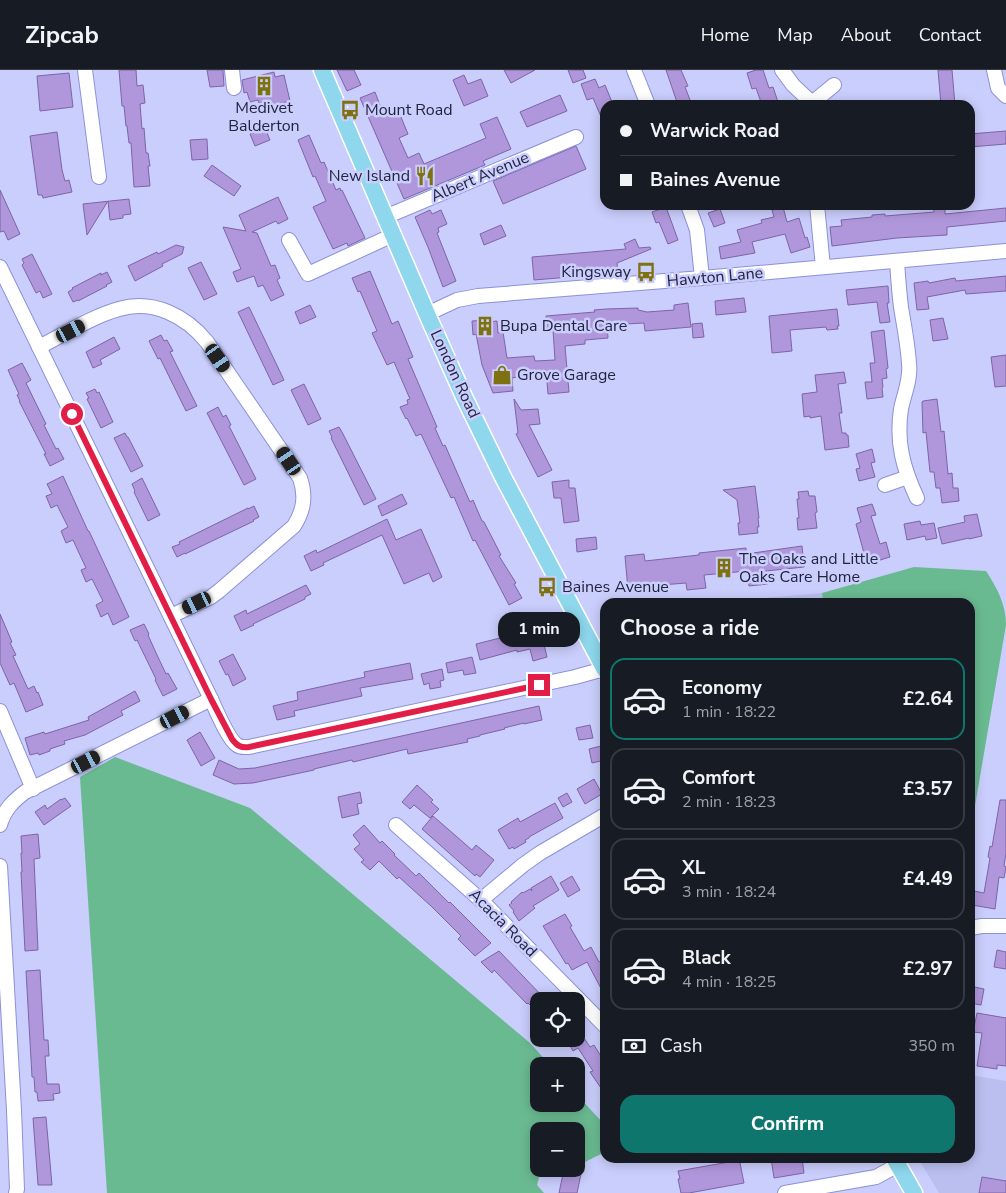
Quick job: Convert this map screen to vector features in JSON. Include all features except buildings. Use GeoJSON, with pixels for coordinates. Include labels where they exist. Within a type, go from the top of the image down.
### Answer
{"type":"FeatureCollection","features":[{"type":"Feature","properties":{"kind":"main road","name":"London Road"},"geometry":{"type":"LineString","coordinates":[[322,70],[465,399],[503,477],[600,660]]}},
{"type":"Feature","properties":{"kind":"main road"},"geometry":{"type":"LineString","coordinates":[[897,1163],[914,1193]]}},
{"type":"Feature","properties":{"kind":"street"},"geometry":{"type":"LineString","coordinates":[[85,70],[99,177]]}},
{"type":"Feature","properties":{"kind":"street"},"geometry":{"type":"LineString","coordinates":[[232,70],[234,88]]}},
{"type":"Feature","properties":{"kind":"street"},"geometry":{"type":"LineString","coordinates":[[634,70],[646,100]]}},
{"type":"Feature","properties":{"kind":"street"},"geometry":{"type":"LineString","coordinates":[[782,70],[793,86],[809,100]]}},
{"type":"Feature","properties":{"kind":"street"},"geometry":{"type":"LineString","coordinates":[[994,70],[998,88],[1006,96]]}},
{"type":"Feature","properties":{"kind":"street"},"geometry":{"type":"LineString","coordinates":[[817,100],[834,85]]}},
{"type":"Feature","properties":{"kind":"street","name":"Albert Avenue"},"geometry":{"type":"LineString","coordinates":[[385,217],[576,137]]}},
{"type":"Feature","properties":{"kind":"street"},"geometry":{"type":"LineString","coordinates":[[690,210],[697,230],[702,278]]}},
{"type":"Feature","properties":{"kind":"street"},"geometry":{"type":"LineString","coordinates":[[817,210],[823,267]]}},
{"type":"Feature","properties":{"kind":"street"},"geometry":{"type":"LineString","coordinates":[[289,240],[308,274],[393,235]]}},
{"type":"Feature","properties":{"kind":"street","name":"Hawton Lane"},"geometry":{"type":"LineString","coordinates":[[427,314],[457,300],[478,296],[1006,251]]}},
{"type":"Feature","properties":{"kind":"street"},"geometry":{"type":"LineString","coordinates":[[897,261],[900,303],[910,365],[898,430],[901,455],[917,498]]}},
{"type":"Feature","properties":{"kind":"street"},"geometry":{"type":"LineString","coordinates":[[0,266],[211,699],[228,733],[240,747],[249,747],[600,670]]}},
{"type":"Feature","properties":{"kind":"street"},"geometry":{"type":"LineString","coordinates":[[39,347],[120,308],[131,306],[155,308],[175,314],[193,327],[207,342],[300,478],[304,492],[303,504],[299,518],[294,526],[211,597],[170,616]]}},
{"type":"Feature","properties":{"kind":"street"},"geometry":{"type":"LineString","coordinates":[[886,485],[908,477]]}},
{"type":"Feature","properties":{"kind":"street"},"geometry":{"type":"LineString","coordinates":[[0,825],[3,807],[25,792],[211,699]]}},
{"type":"Feature","properties":{"kind":"street"},"geometry":{"type":"LineString","coordinates":[[1,718],[33,789]]}},
{"type":"Feature","properties":{"kind":"street"},"geometry":{"type":"LineString","coordinates":[[481,900],[540,853],[600,819]]}},
{"type":"Feature","properties":{"kind":"street","name":"Acacia Road"},"geometry":{"type":"LineString","coordinates":[[396,825],[481,900],[600,1021]]}},
{"type":"Feature","properties":{"kind":"street"},"geometry":{"type":"LineString","coordinates":[[0,866],[7,1110],[16,1193]]}},
{"type":"Feature","properties":{"kind":"street"},"geometry":{"type":"LineString","coordinates":[[975,927],[1006,926]]}},
{"type":"Feature","properties":{"kind":"street"},"geometry":{"type":"LineString","coordinates":[[786,1193],[876,1177],[894,1163]]}},
{"type":"Feature","properties":{"kind":"shaded area"},"geometry":{"type":"Polygon","coordinates":[[[822,593],[823,598],[765,598],[822,593]]]}},
{"type":"Feature","properties":{"kind":"shaded area"},"geometry":{"type":"Polygon","coordinates":[[[975,1076],[1006,1081],[1006,1193],[939,1193],[921,1163],[975,1163],[975,1076]]]}},
{"type":"Feature","properties":{"kind":"green space"},"geometry":{"type":"Polygon","coordinates":[[[914,567],[986,571],[1003,603],[1006,625],[975,806],[975,598],[823,598],[822,593],[914,567]]]}},
{"type":"Feature","properties":{"kind":"green space"},"geometry":{"type":"Polygon","coordinates":[[[115,757],[250,808],[530,1043],[530,1047],[534,1047],[543,1057],[530,1057],[530,1112],[585,1112],[585,1104],[600,1120],[600,1154],[585,1162],[585,1122],[530,1122],[530,1177],[539,1177],[537,1185],[544,1193],[107,1193],[80,777],[115,757]]]}},
{"type":"Feature","properties":{"kind":"place","name":"Medivet Balderton"},"geometry":{"type":"Point","coordinates":[264,86]}},
{"type":"Feature","properties":{"kind":"place","name":"Mount Road"},"geometry":{"type":"Point","coordinates":[350,110]}},
{"type":"Feature","properties":{"kind":"place","name":"New Island"},"geometry":{"type":"Point","coordinates":[425,176]}},
{"type":"Feature","properties":{"kind":"place","name":"Kingsway"},"geometry":{"type":"Point","coordinates":[646,272]}},
{"type":"Feature","properties":{"kind":"place","name":"Bupa Dental Care"},"geometry":{"type":"Point","coordinates":[485,326]}},
{"type":"Feature","properties":{"kind":"place","name":"Grove Garage"},"geometry":{"type":"Point","coordinates":[502,375]}},
{"type":"Feature","properties":{"kind":"place","name":"The Oaks and Little Oaks Care Home"},"geometry":{"type":"Point","coordinates":[724,568]}},
{"type":"Feature","properties":{"kind":"place","name":"Baines Avenue"},"geometry":{"type":"Point","coordinates":[547,587]}},
{"type":"Feature","properties":{"kind":"route"},"geometry":{"type":"LineString","coordinates":[[72,414],[228,733],[240,747],[249,747],[539,685]]}}]}
